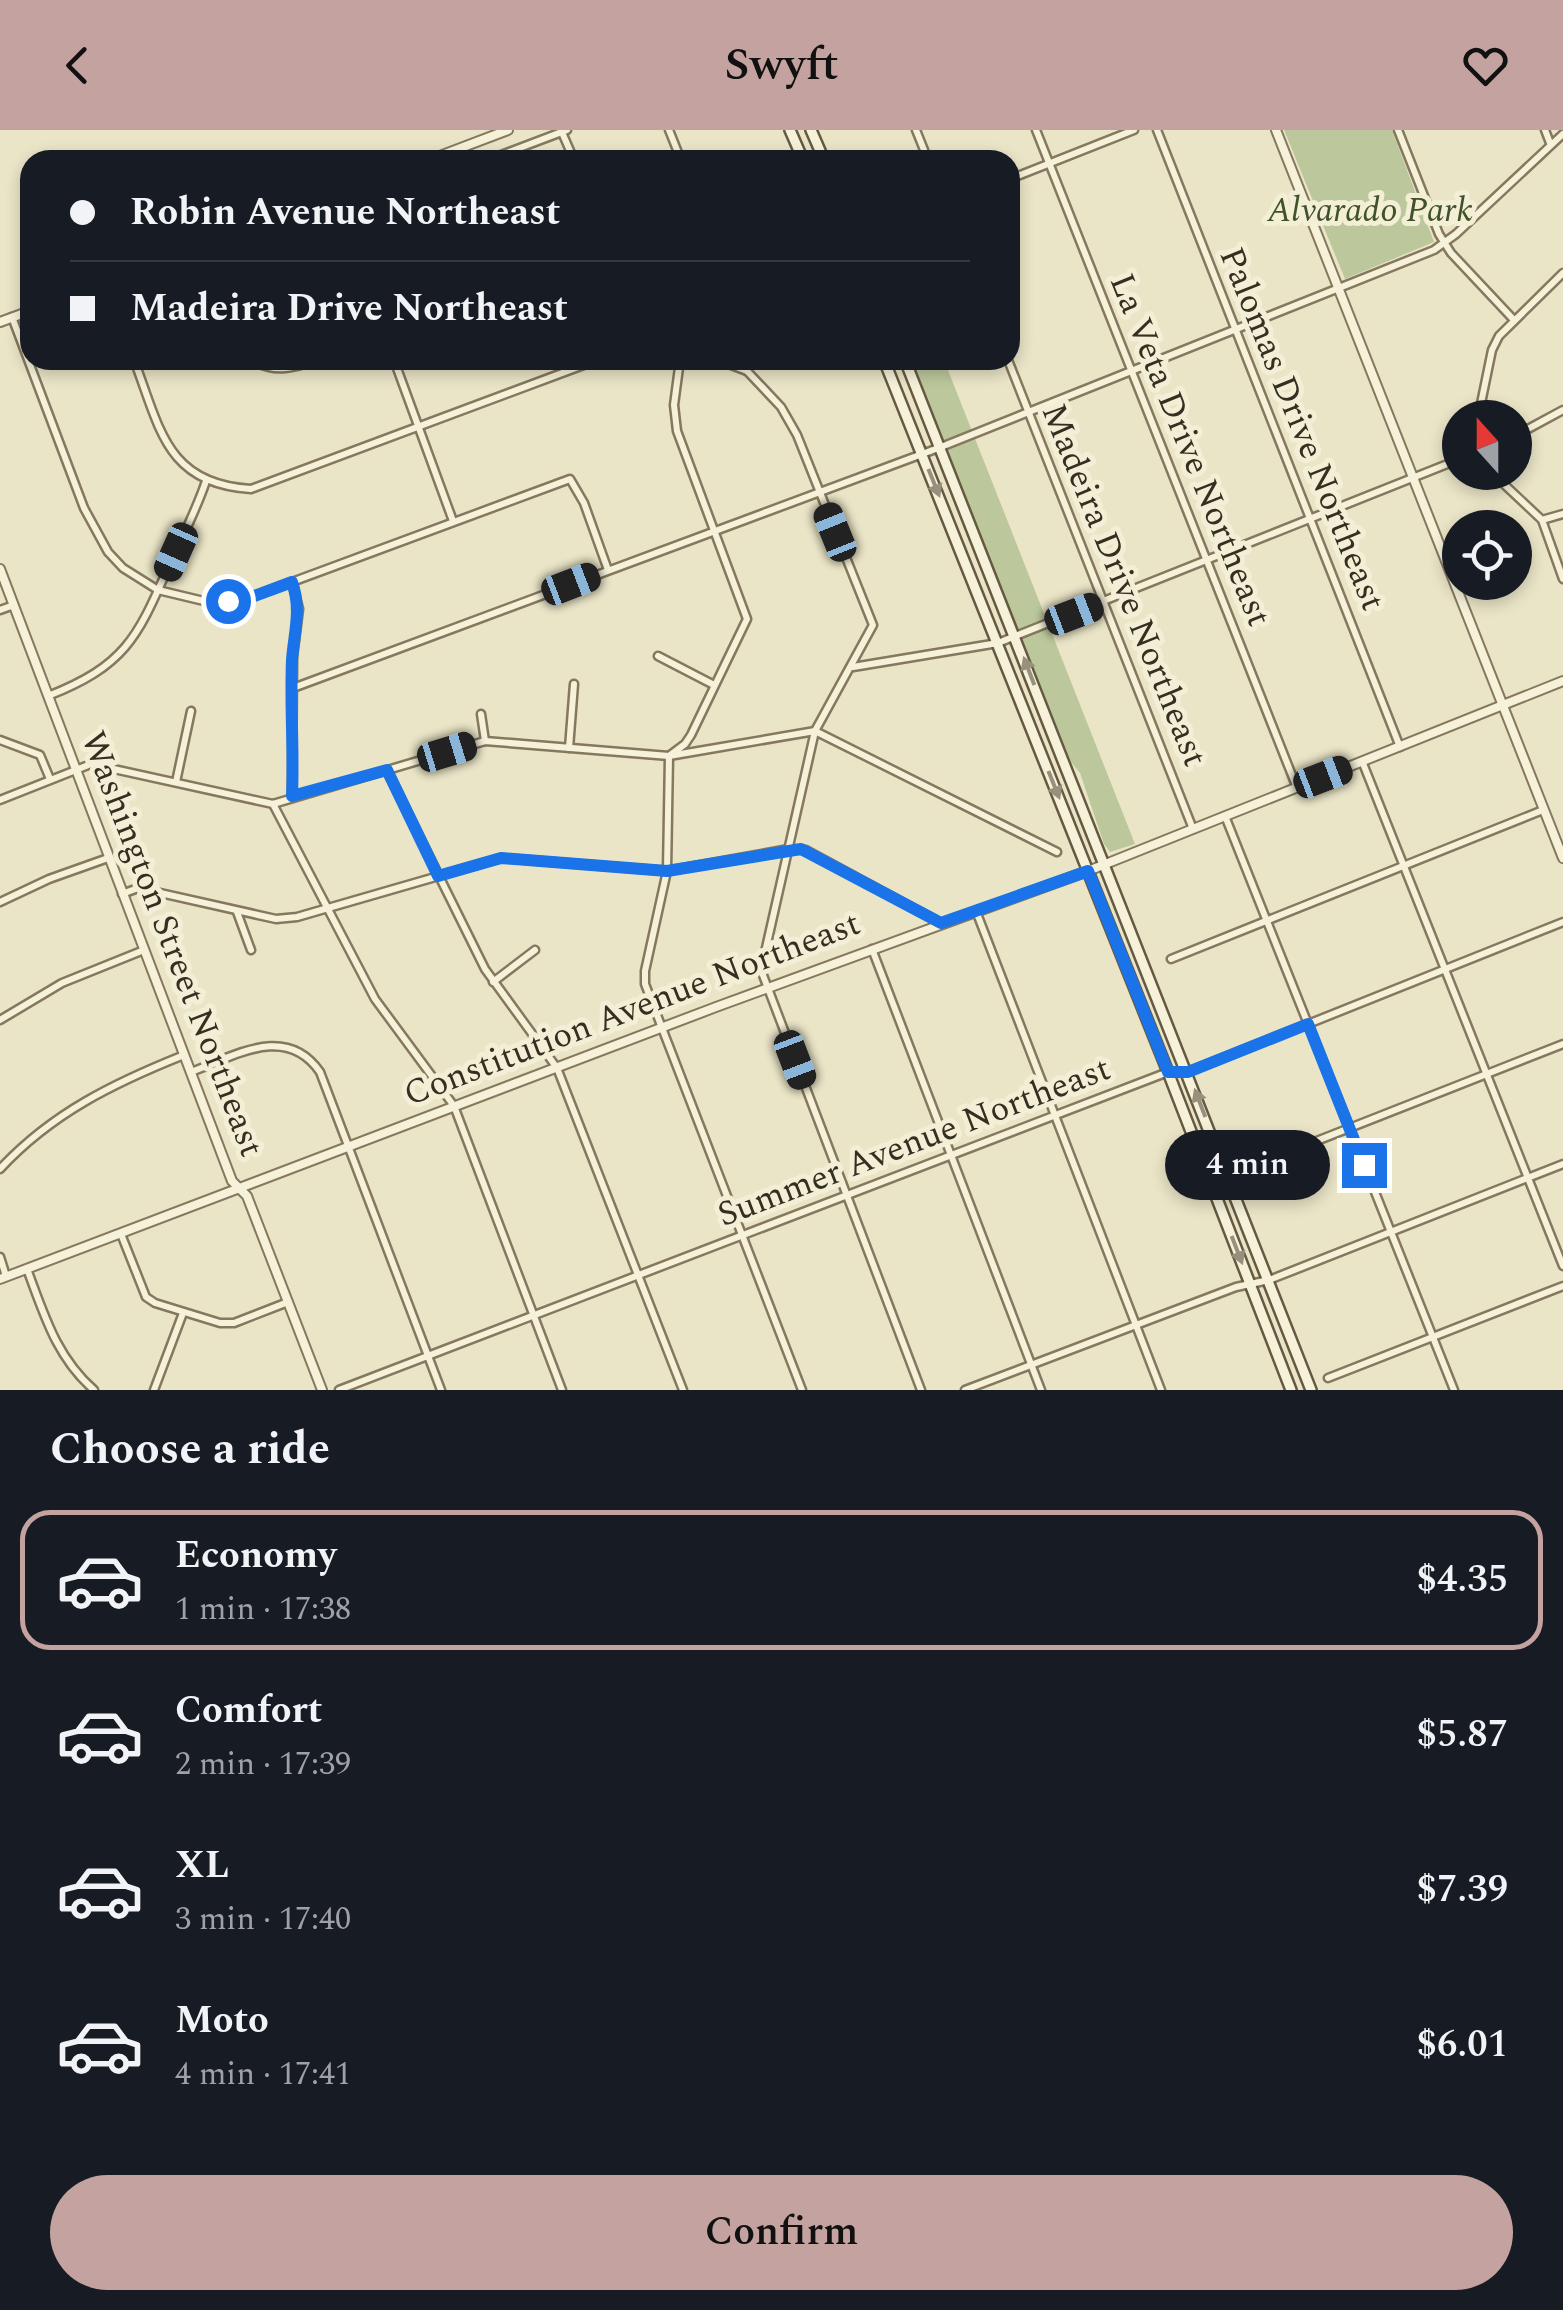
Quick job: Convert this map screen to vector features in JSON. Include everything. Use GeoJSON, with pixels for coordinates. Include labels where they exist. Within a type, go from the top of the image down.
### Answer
{"type":"FeatureCollection","features":[{"type":"Feature","properties":{"kind":"main road"},"geometry":{"type":"LineString","coordinates":[[888,370],[1291,1390]]}},
{"type":"Feature","properties":{"kind":"main road"},"geometry":{"type":"LineString","coordinates":[[909,370],[1311,1390]]}},
{"type":"Feature","properties":{"kind":"street"},"geometry":{"type":"LineString","coordinates":[[455,150],[508,130]]}},
{"type":"Feature","properties":{"kind":"street","name":"La Veta Drive Northeast"},"geometry":{"type":"LineString","coordinates":[[1036,130],[1296,788]]}},
{"type":"Feature","properties":{"kind":"street"},"geometry":{"type":"LineString","coordinates":[[1020,175],[1134,130]]}},
{"type":"Feature","properties":{"kind":"street","name":"Palomas Drive Northeast"},"geometry":{"type":"LineString","coordinates":[[1157,130],[1400,746]]}},
{"type":"Feature","properties":{"kind":"street"},"geometry":{"type":"LineString","coordinates":[[1276,130],[1563,858]]}},
{"type":"Feature","properties":{"kind":"street"},"geometry":{"type":"LineString","coordinates":[[1398,130],[1444,243],[1513,319]]}},
{"type":"Feature","properties":{"kind":"street"},"geometry":{"type":"LineString","coordinates":[[1546,130],[1550,144]]}},
{"type":"Feature","properties":{"kind":"street"},"geometry":{"type":"LineString","coordinates":[[514,150],[563,131]]}},
{"type":"Feature","properties":{"kind":"street"},"geometry":{"type":"LineString","coordinates":[[292,688],[941,447],[1444,243],[1563,134]]}},
{"type":"Feature","properties":{"kind":"street"},"geometry":{"type":"LineString","coordinates":[[1482,400],[1492,350],[1513,319],[1563,272]]}},
{"type":"Feature","properties":{"kind":"street"},"geometry":{"type":"LineString","coordinates":[[0,322],[20,314]]}},
{"type":"Feature","properties":{"kind":"street"},"geometry":{"type":"LineString","coordinates":[[12,317],[20,337]]}},
{"type":"Feature","properties":{"kind":"street"},"geometry":{"type":"LineString","coordinates":[[33,370],[94,530],[123,568],[158,590],[190,600],[246,599],[570,479],[584,503],[608,570]]}},
{"type":"Feature","properties":{"kind":"street"},"geometry":{"type":"LineString","coordinates":[[138,370],[172,452],[187,469],[206,482],[251,488],[571,370]]}},
{"type":"Feature","properties":{"kind":"street"},"geometry":{"type":"LineString","coordinates":[[398,370],[454,521]]}},
{"type":"Feature","properties":{"kind":"street"},"geometry":{"type":"LineString","coordinates":[[669,756],[691,735],[746,619],[677,431],[674,405],[679,370]]}},
{"type":"Feature","properties":{"kind":"street","name":"Madeira Drive Northeast"},"geometry":{"type":"LineString","coordinates":[[1012,370],[1194,829]]}},
{"type":"Feature","properties":{"kind":"street"},"geometry":{"type":"LineString","coordinates":[[747,371],[780,407],[797,435],[873,625],[815,731],[761,962],[767,988],[921,1390]]}},
{"type":"Feature","properties":{"kind":"street"},"geometry":{"type":"LineString","coordinates":[[1532,427],[1563,410]]}},
{"type":"Feature","properties":{"kind":"street"},"geometry":{"type":"LineString","coordinates":[[852,668],[998,643],[1442,466]]}},
{"type":"Feature","properties":{"kind":"street"},"geometry":{"type":"LineString","coordinates":[[48,696],[86,681],[114,661],[136,635],[206,482]]}},
{"type":"Feature","properties":{"kind":"street"},"geometry":{"type":"LineString","coordinates":[[1510,490],[1542,520],[1563,579]]}},
{"type":"Feature","properties":{"kind":"street"},"geometry":{"type":"LineString","coordinates":[[1542,520],[1563,514]]}},
{"type":"Feature","properties":{"kind":"street","name":"Washington Street Northeast"},"geometry":{"type":"LineString","coordinates":[[0,569],[4,594],[14,605],[232,1180],[247,1196],[322,1390]]}},
{"type":"Feature","properties":{"kind":"street"},"geometry":{"type":"LineString","coordinates":[[292,582],[299,609],[292,688],[292,796]]}},
{"type":"Feature","properties":{"kind":"street"},"geometry":{"type":"LineString","coordinates":[[0,610],[14,605]]}},
{"type":"Feature","properties":{"kind":"street"},"geometry":{"type":"LineString","coordinates":[[658,656],[714,685]]}},
{"type":"Feature","properties":{"kind":"street","name":"Constitution Avenue Northeast"},"geometry":{"type":"LineString","coordinates":[[3,1278],[767,988],[1088,871],[1563,681]]}},
{"type":"Feature","properties":{"kind":"street"},"geometry":{"type":"LineString","coordinates":[[569,748],[574,684]]}},
{"type":"Feature","properties":{"kind":"street"},"geometry":{"type":"LineString","coordinates":[[176,782],[191,710]]}},
{"type":"Feature","properties":{"kind":"street"},"geometry":{"type":"LineString","coordinates":[[481,714],[486,741]]}},
{"type":"Feature","properties":{"kind":"street"},"geometry":{"type":"LineString","coordinates":[[0,800],[91,764],[273,804],[486,741],[669,756],[815,731],[1057,852]]}},
{"type":"Feature","properties":{"kind":"street"},"geometry":{"type":"LineString","coordinates":[[0,740],[40,754],[50,780]]}},
{"type":"Feature","properties":{"kind":"street"},"geometry":{"type":"LineString","coordinates":[[669,756],[667,871],[644,971],[645,984],[802,1390]]}},
{"type":"Feature","properties":{"kind":"street"},"geometry":{"type":"LineString","coordinates":[[1362,762],[1406,864],[1563,1266]]}},
{"type":"Feature","properties":{"kind":"street"},"geometry":{"type":"LineString","coordinates":[[387,770],[494,982],[557,1068],[683,1390]]}},
{"type":"Feature","properties":{"kind":"street"},"geometry":{"type":"LineString","coordinates":[[273,804],[375,999],[454,1106],[562,1390]]}},
{"type":"Feature","properties":{"kind":"street"},"geometry":{"type":"LineString","coordinates":[[1171,959],[1543,810]]}},
{"type":"Feature","properties":{"kind":"street"},"geometry":{"type":"LineString","coordinates":[[1225,816],[1454,1390]]}},
{"type":"Feature","properties":{"kind":"street"},"geometry":{"type":"LineString","coordinates":[[122,894],[138,888],[276,919],[298,917],[501,858],[667,871],[789,849],[806,850],[941,923]]}},
{"type":"Feature","properties":{"kind":"street"},"geometry":{"type":"LineString","coordinates":[[0,902],[108,858]]}},
{"type":"Feature","properties":{"kind":"street"},"geometry":{"type":"LineString","coordinates":[[975,910],[1161,1390]]}},
{"type":"Feature","properties":{"kind":"street"},"geometry":{"type":"LineString","coordinates":[[238,912],[251,950]]}},
{"type":"Feature","properties":{"kind":"street","name":"Summer Avenue Northeast"},"geometry":{"type":"LineString","coordinates":[[339,1390],[1168,1072],[1188,1072],[1563,922]]}},
{"type":"Feature","properties":{"kind":"street"},"geometry":{"type":"LineString","coordinates":[[872,949],[1041,1390]]}},
{"type":"Feature","properties":{"kind":"street"},"geometry":{"type":"LineString","coordinates":[[0,1020],[62,983],[144,950]]}},
{"type":"Feature","properties":{"kind":"street"},"geometry":{"type":"LineString","coordinates":[[494,982],[535,950]]}},
{"type":"Feature","properties":{"kind":"street"},"geometry":{"type":"LineString","coordinates":[[1253,1166],[1563,1044]]}},
{"type":"Feature","properties":{"kind":"street"},"geometry":{"type":"LineString","coordinates":[[191,1072],[269,1045],[296,1049],[311,1058],[320,1072],[442,1390]]}},
{"type":"Feature","properties":{"kind":"street"},"geometry":{"type":"LineString","coordinates":[[0,1169],[64,1113],[94,1094],[184,1055]]}},
{"type":"Feature","properties":{"kind":"street"},"geometry":{"type":"LineString","coordinates":[[965,1390],[1250,1282],[1270,1280],[1563,1164]]}},
{"type":"Feature","properties":{"kind":"street"},"geometry":{"type":"LineString","coordinates":[[121,1234],[146,1297],[154,1303],[220,1323],[234,1322],[288,1302]]}},
{"type":"Feature","properties":{"kind":"street"},"geometry":{"type":"LineString","coordinates":[[0,1257],[3,1278]]}},
{"type":"Feature","properties":{"kind":"street"},"geometry":{"type":"LineString","coordinates":[[27,1269],[60,1352],[72,1370],[94,1390]]}},
{"type":"Feature","properties":{"kind":"street"},"geometry":{"type":"LineString","coordinates":[[1328,1378],[1563,1286]]}},
{"type":"Feature","properties":{"kind":"street"},"geometry":{"type":"LineString","coordinates":[[154,1390],[183,1313]]}},
{"type":"Feature","properties":{"kind":"green space","name":"Alvarado Park"},"geometry":{"type":"Polygon","coordinates":[[[1284,130],[1392,130],[1434,242],[1345,279],[1284,130]]]}},
{"type":"Feature","properties":{"kind":"green space"},"geometry":{"type":"Polygon","coordinates":[[[915,370],[948,370],[1135,844],[1110,852],[1080,773],[1071,762],[915,370]]]}},
{"type":"Feature","properties":{"kind":"route"},"geometry":{"type":"LineString","coordinates":[[228,601],[246,599],[292,582],[296,593],[299,609],[292,657],[292,796],[387,770],[438,876],[501,858],[667,871],[801,849],[941,923],[1088,871],[1168,1072],[1188,1072],[1308,1024],[1364,1165]]}}]}
